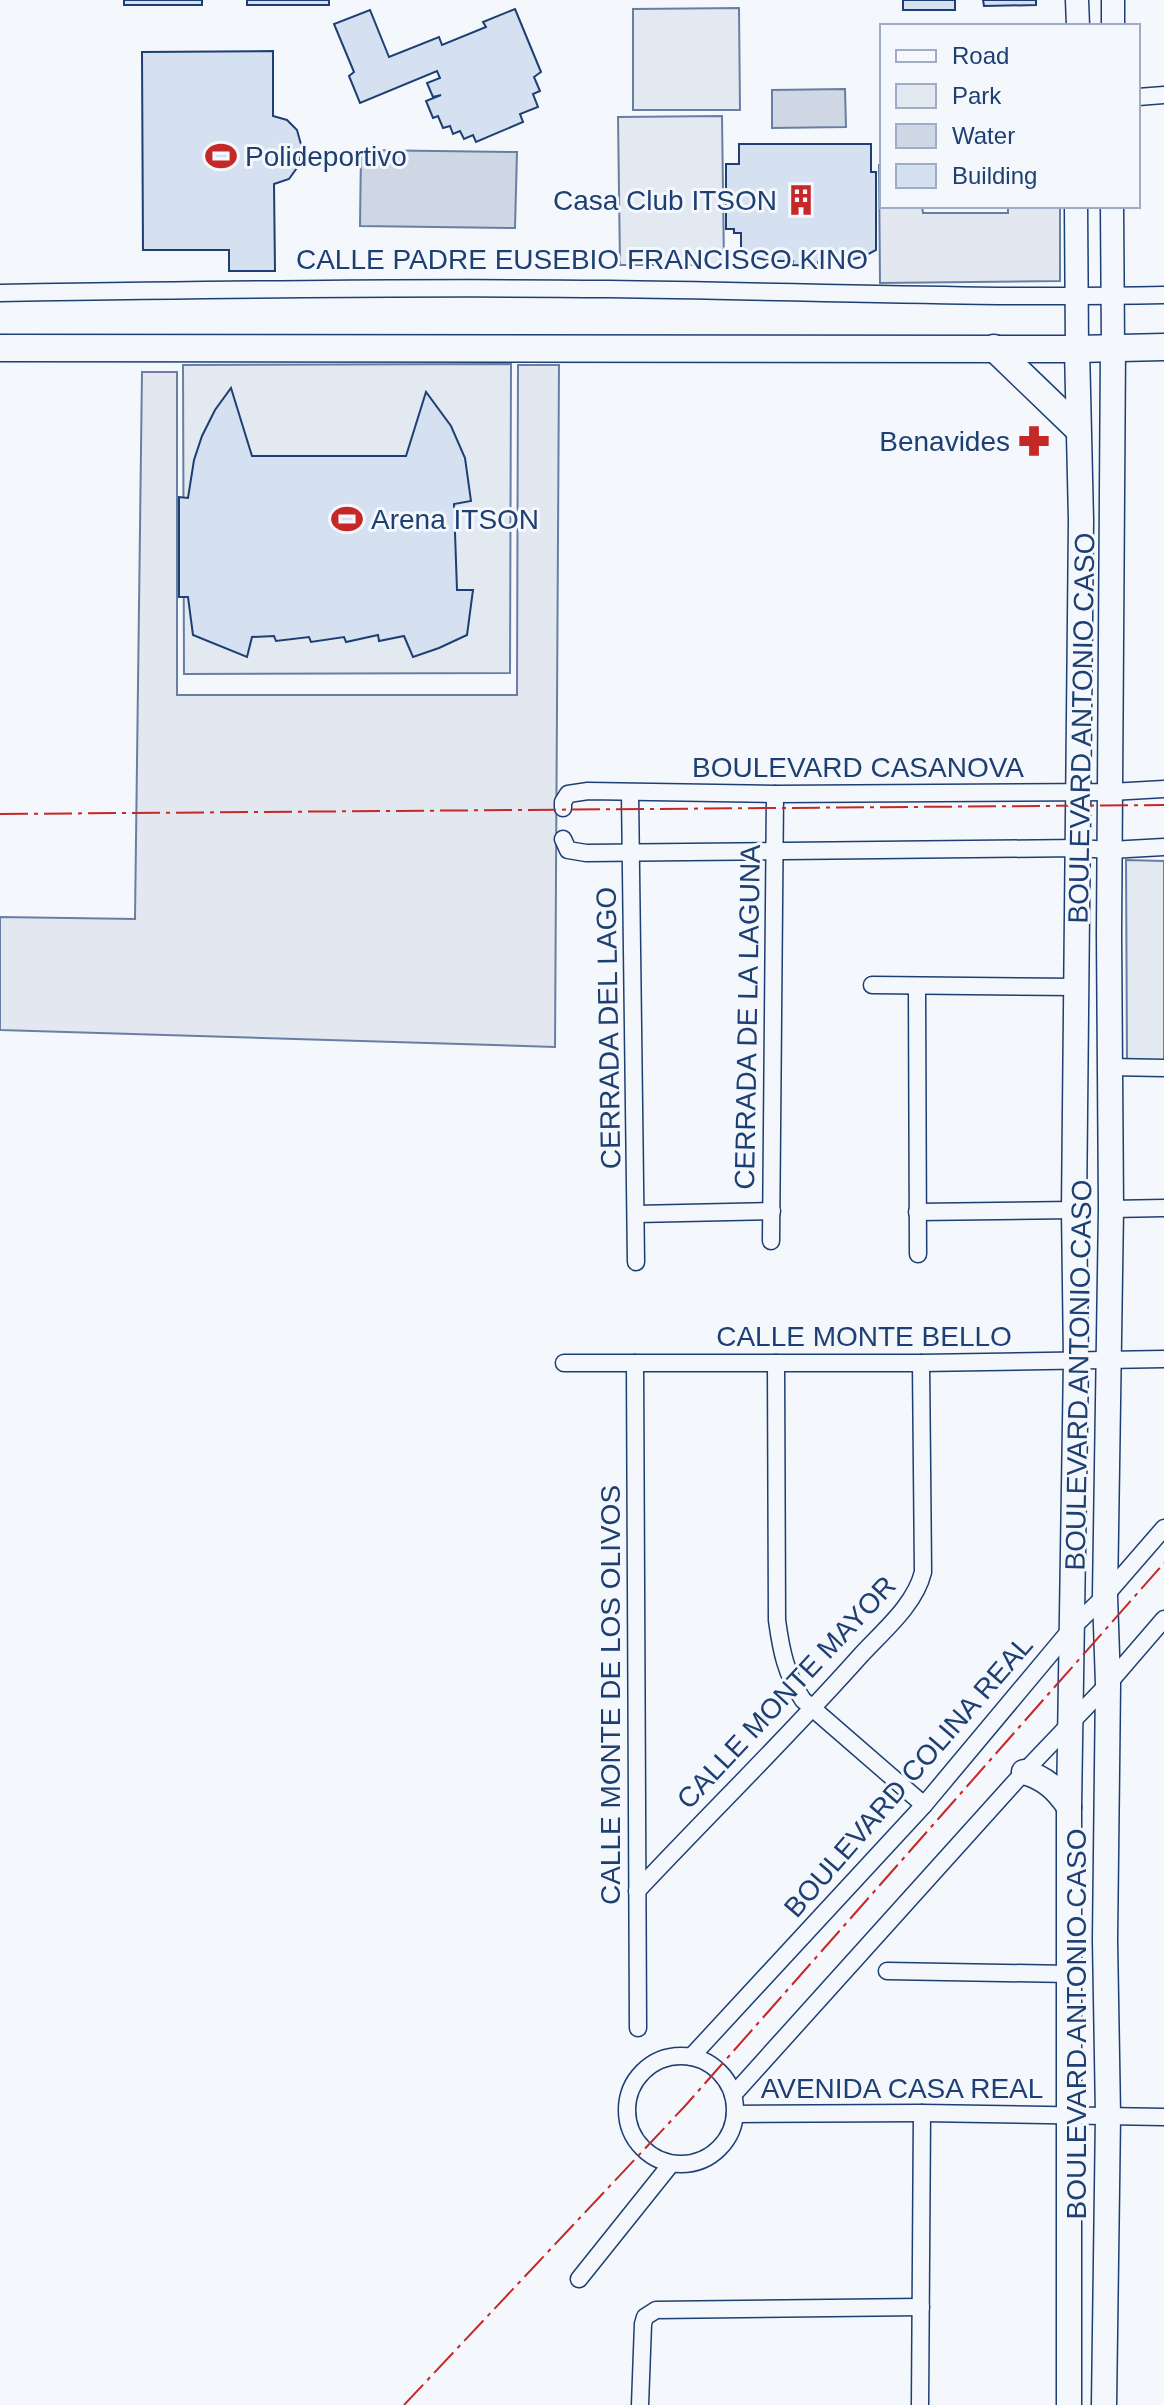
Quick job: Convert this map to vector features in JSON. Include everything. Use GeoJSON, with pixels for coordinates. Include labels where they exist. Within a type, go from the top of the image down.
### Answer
{"type":"FeatureCollection","features":[{"type":"Feature","properties":{"kind":"main road","name":"BOULEVARD ANTONIO CASO"},"geometry":{"type":"LineString","coordinates":[[1104,2405],[1108,2115],[1105,1940],[1108,1684],[1105,1596],[1111,1209],[1113,347]]}},
{"type":"Feature","properties":{"kind":"main road"},"geometry":{"type":"LineString","coordinates":[[0,348],[1164,347]]}},
{"type":"Feature","properties":{"kind":"main road"},"geometry":{"type":"LineString","coordinates":[[994,348],[1077,428]]}},
{"type":"Feature","properties":{"kind":"main road","name":"BOULEVARD ANTONIO CASO"},"geometry":{"type":"LineString","coordinates":[[1069,2405],[1069,1807],[1080,791],[1081,520],[1077,349]]}},
{"type":"Feature","properties":{"kind":"main road"},"geometry":{"type":"LineString","coordinates":[[1081,520],[1113,520]]}},
{"type":"Feature","properties":{"kind":"main road"},"geometry":{"type":"LineString","coordinates":[[1080,655],[1112,653]]}},
{"type":"Feature","properties":{"kind":"main road"},"geometry":{"type":"LineString","coordinates":[[1024,1772],[1054,1787],[1069,1807]]}},
{"type":"Feature","properties":{"kind":"street"},"geometry":{"type":"LineString","coordinates":[[1077,0],[1078,24]]}},
{"type":"Feature","properties":{"kind":"street"},"geometry":{"type":"LineString","coordinates":[[1113,0],[1113,24]]}},
{"type":"Feature","properties":{"kind":"street"},"geometry":{"type":"LineString","coordinates":[[1140,97],[1164,95]]}},
{"type":"Feature","properties":{"kind":"street"},"geometry":{"type":"LineString","coordinates":[[1076,208],[1077,349]]}},
{"type":"Feature","properties":{"kind":"street"},"geometry":{"type":"LineString","coordinates":[[1112,208],[1113,347]]}},
{"type":"Feature","properties":{"kind":"street","name":"CALLE PADRE EUSEBIO FRANCISCO KINO"},"geometry":{"type":"LineString","coordinates":[[0,293],[238,289],[607,289],[1075,297],[1164,295]]}},
{"type":"Feature","properties":{"kind":"street","name":"BOULEVARD CASANOVA"},"geometry":{"type":"LineString","coordinates":[[563,808],[565,798],[573,793],[1111,792],[1164,789]]}},
{"type":"Feature","properties":{"kind":"street","name":"CERRADA DEL LAGO"},"geometry":{"type":"LineString","coordinates":[[630,793],[636,1262]]}},
{"type":"Feature","properties":{"kind":"street","name":"CERRADA DE LA LAGUNA"},"geometry":{"type":"LineString","coordinates":[[771,1241],[775,794]]}},
{"type":"Feature","properties":{"kind":"street"},"geometry":{"type":"LineString","coordinates":[[563,839],[566,849],[573,852],[1110,850],[1164,847]]}},
{"type":"Feature","properties":{"kind":"street"},"geometry":{"type":"LineString","coordinates":[[872,985],[1078,987]]}},
{"type":"Feature","properties":{"kind":"street"},"geometry":{"type":"LineString","coordinates":[[917,986],[918,1254]]}},
{"type":"Feature","properties":{"kind":"street"},"geometry":{"type":"LineString","coordinates":[[1109,1067],[1164,1068]]}},
{"type":"Feature","properties":{"kind":"street"},"geometry":{"type":"LineString","coordinates":[[1111,1209],[1164,1208]]}},
{"type":"Feature","properties":{"kind":"street"},"geometry":{"type":"LineString","coordinates":[[917,1212],[1074,1210]]}},
{"type":"Feature","properties":{"kind":"street"},"geometry":{"type":"LineString","coordinates":[[636,1214],[772,1211]]}},
{"type":"Feature","properties":{"kind":"street","name":"CALLE MONTE BELLO"},"geometry":{"type":"LineString","coordinates":[[564,1363],[1164,1359]]}},
{"type":"Feature","properties":{"kind":"street","name":"CALLE MONTE DE LOS OLIVOS"},"geometry":{"type":"LineString","coordinates":[[635,1363],[638,2028]]}},
{"type":"Feature","properties":{"kind":"street"},"geometry":{"type":"LineString","coordinates":[[776,1363],[777,1620],[790,1681],[803,1700],[924,1805]]}},
{"type":"Feature","properties":{"kind":"street","name":"CALLE MONTE MAYOR"},"geometry":{"type":"LineString","coordinates":[[637,1891],[814,1709],[903,1608],[920,1584],[923,1572],[921,1363]]}},
{"type":"Feature","properties":{"kind":"street","name":"BOULEVARD COLINA REAL"},"geometry":{"type":"LineString","coordinates":[[691,2057],[924,1805],[1072,1628],[1105,1596],[1164,1528]]}},
{"type":"Feature","properties":{"kind":"street"},"geometry":{"type":"LineString","coordinates":[[733,2095],[1164,1619]]}},
{"type":"Feature","properties":{"kind":"street"},"geometry":{"type":"LineString","coordinates":[[887,1971],[1070,1974]]}},
{"type":"Feature","properties":{"kind":"street"},"geometry":{"type":"LineString","coordinates":[[691,2057],[713,2066],[722,2074],[733,2095],[735,2114],[729,2136],[714,2154],[693,2164],[671,2164],[657,2159],[636,2141],[628,2121],[628,2100],[632,2087],[640,2075],[663,2059],[691,2057]]}},
{"type":"Feature","properties":{"kind":"street"},"geometry":{"type":"LineString","coordinates":[[920,2405],[922,2113]]}},
{"type":"Feature","properties":{"kind":"street","name":"AVENIDA CASA REAL"},"geometry":{"type":"LineString","coordinates":[[735,2114],[1164,2117]]}},
{"type":"Feature","properties":{"kind":"street"},"geometry":{"type":"LineString","coordinates":[[579,2279],[671,2164]]}},
{"type":"Feature","properties":{"kind":"street"},"geometry":{"type":"LineString","coordinates":[[640,2405],[643,2324],[650,2313],[672,2308],[921,2307]]}},
{"type":"Feature","properties":{"kind":"green space"},"geometry":{"type":"Polygon","coordinates":[[[739,8],[740,110],[633,110],[633,9],[739,8]]]}},
{"type":"Feature","properties":{"kind":"green space"},"geometry":{"type":"Polygon","coordinates":[[[722,116],[724,265],[620,265],[618,117],[722,116]]]}},
{"type":"Feature","properties":{"kind":"green space","name":"Arena ITSON"},"geometry":{"type":"Polygon","coordinates":[[[511,364],[510,673],[184,674],[183,365],[511,364]]]}},
{"type":"Feature","properties":{"kind":"green space"},"geometry":{"type":"Polygon","coordinates":[[[1126,860],[1164,861],[1164,1060],[1127,1062],[1126,860]]]}},
{"type":"Feature","properties":{"kind":"shaded area"},"geometry":{"type":"Polygon","coordinates":[[[879,165],[880,208],[922,208],[923,213],[1008,213],[1008,208],[1060,208],[1060,281],[880,283],[879,165]]]}},
{"type":"Feature","properties":{"kind":"shaded area"},"geometry":{"type":"Polygon","coordinates":[[[518,365],[559,365],[555,1047],[0,1030],[0,917],[135,919],[142,372],[177,372],[177,695],[517,695],[518,365]]]}},
{"type":"Feature","properties":{"kind":"water"},"geometry":{"type":"Polygon","coordinates":[[[845,89],[846,127],[772,128],[772,90],[845,89]]]}},
{"type":"Feature","properties":{"kind":"water"},"geometry":{"type":"Polygon","coordinates":[[[361,150],[517,152],[515,228],[360,226],[361,150]]]}},
{"type":"Feature","properties":{"kind":"building"},"geometry":{"type":"Polygon","coordinates":[[[124,0],[202,0],[202,5],[124,5],[124,0]]]}},
{"type":"Feature","properties":{"kind":"building"},"geometry":{"type":"Polygon","coordinates":[[[247,0],[329,0],[329,5],[247,5],[247,0]]]}},
{"type":"Feature","properties":{"kind":"building"},"geometry":{"type":"Polygon","coordinates":[[[903,0],[955,0],[955,10],[903,10],[903,0]]]}},
{"type":"Feature","properties":{"kind":"building"},"geometry":{"type":"Polygon","coordinates":[[[983,0],[1036,0],[1036,5],[984,6],[983,0]]]}},
{"type":"Feature","properties":{"kind":"building"},"geometry":{"type":"Polygon","coordinates":[[[515,9],[541,72],[534,77],[540,91],[533,94],[538,107],[520,114],[523,122],[476,142],[473,135],[464,139],[460,131],[453,134],[450,126],[443,128],[438,116],[433,118],[426,101],[441,95],[433,97],[427,83],[440,78],[437,71],[360,103],[349,76],[354,72],[334,24],[370,10],[389,57],[439,37],[442,45],[486,27],[483,22],[515,9]]]}},
{"type":"Feature","properties":{"kind":"building","name":"Polideportivo"},"geometry":{"type":"Polygon","coordinates":[[[273,51],[273,116],[287,120],[297,130],[302,148],[299,165],[289,179],[274,184],[275,271],[229,271],[229,250],[143,250],[142,52],[273,51]]]}},
{"type":"Feature","properties":{"kind":"building","name":"Casa Club ITSON"},"geometry":{"type":"Polygon","coordinates":[[[739,144],[871,144],[871,172],[876,172],[876,250],[839,263],[818,262],[818,266],[792,265],[793,261],[771,261],[741,255],[741,233],[726,229],[726,164],[739,164],[739,144]]]}},
{"type":"Feature","properties":{"kind":"building"},"geometry":{"type":"Polygon","coordinates":[[[231,388],[252,456],[406,456],[426,392],[451,426],[465,458],[471,501],[454,504],[457,590],[473,590],[467,635],[413,657],[404,636],[379,641],[378,635],[346,642],[344,637],[311,642],[309,637],[276,641],[274,636],[252,637],[247,657],[193,635],[188,597],[179,597],[179,497],[188,498],[194,460],[202,436],[231,388]]]}},
{"type":"Feature","properties":{"kind":"power"},"geometry":{"type":"LineString","coordinates":[[0,814],[1164,805]]}},
{"type":"Feature","properties":{"kind":"power"},"geometry":{"type":"LineString","coordinates":[[404,2405],[685,2106],[1164,1563]]}},
{"type":"Feature","properties":{"kind":"place","name":"Polideportivo"},"geometry":{"type":"Point","coordinates":[221,156]}},
{"type":"Feature","properties":{"kind":"place","name":"Casa Club ITSON"},"geometry":{"type":"Point","coordinates":[801,200]}},
{"type":"Feature","properties":{"kind":"place","name":"Benavides"},"geometry":{"type":"Point","coordinates":[1034,441]}},
{"type":"Feature","properties":{"kind":"place","name":"Arena ITSON"},"geometry":{"type":"Point","coordinates":[347,519]}}]}
